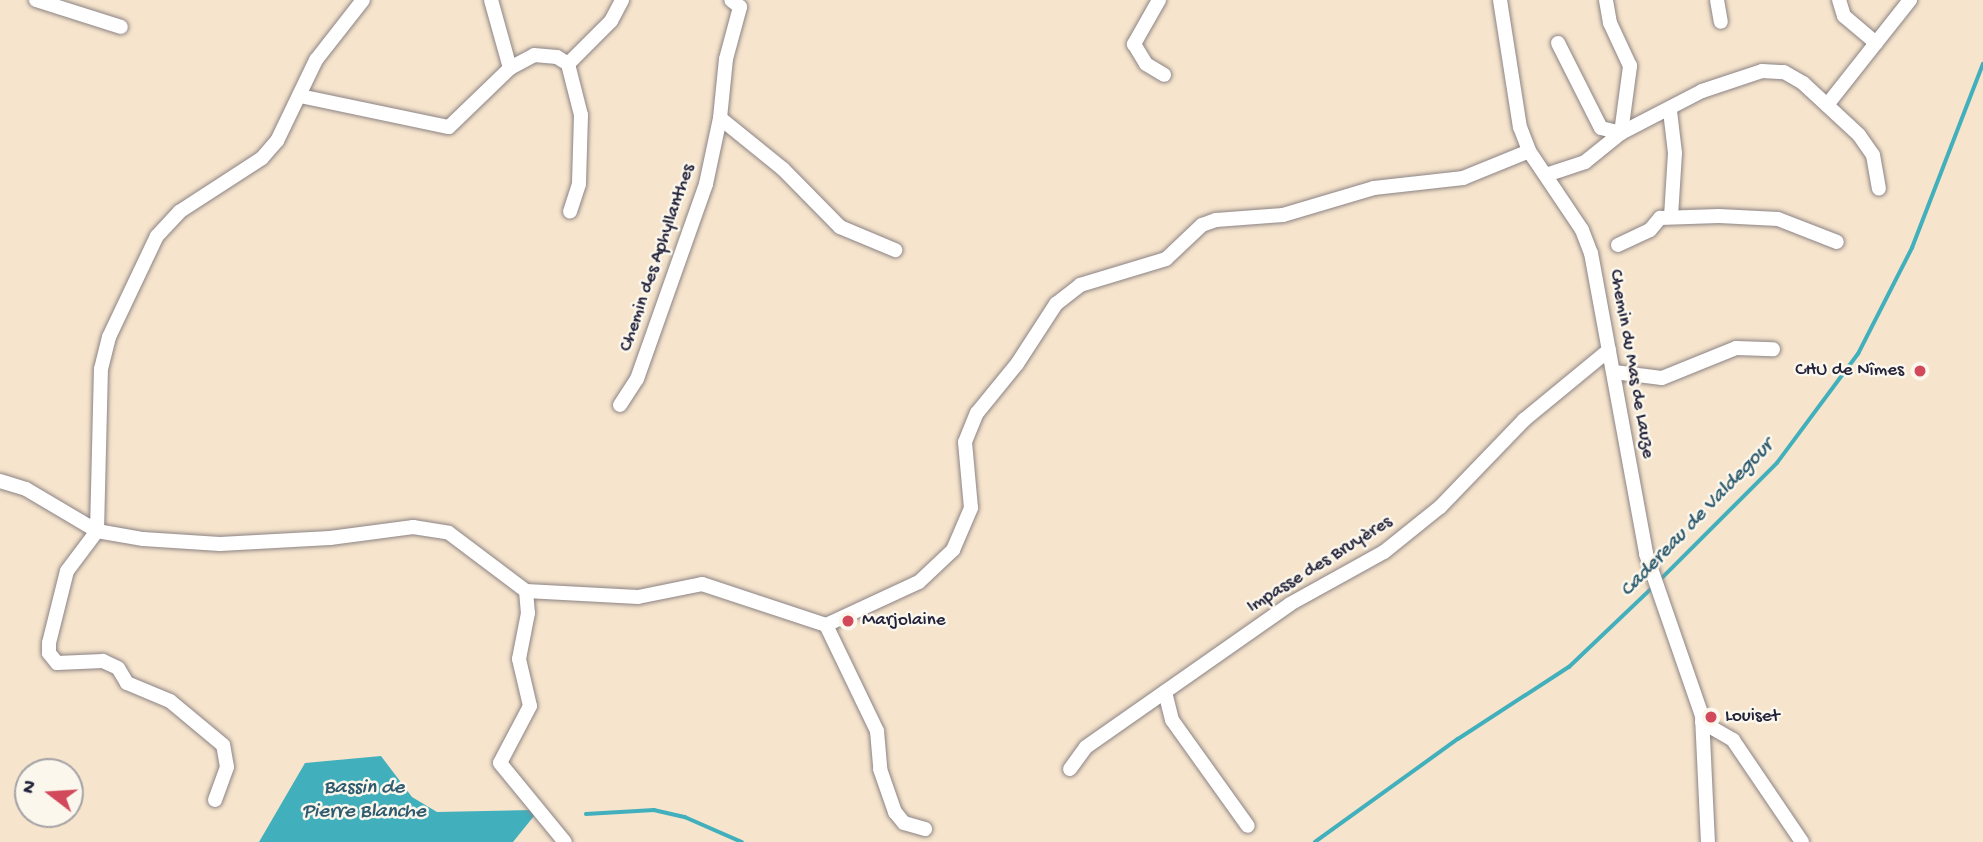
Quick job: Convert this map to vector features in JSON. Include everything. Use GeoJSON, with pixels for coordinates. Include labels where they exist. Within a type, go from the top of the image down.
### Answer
{"type":"FeatureCollection","features":[{"type":"Feature","properties":{"kind":"street"},"geometry":{"type":"LineString","coordinates":[[36,0],[121,27]]}},
{"type":"Feature","properties":{"kind":"street"},"geometry":{"type":"LineString","coordinates":[[215,800],[227,767],[223,745],[170,701],[127,682],[118,668],[103,661],[57,663],[50,653],[67,571],[97,531],[101,369],[109,337],[157,236],[180,212],[262,158],[277,141],[316,60],[363,0]]}},
{"type":"Feature","properties":{"kind":"street"},"geometry":{"type":"LineString","coordinates":[[491,0],[510,68]]}},
{"type":"Feature","properties":{"kind":"street"},"geometry":{"type":"LineString","coordinates":[[568,64],[611,21],[622,0]]}},
{"type":"Feature","properties":{"kind":"street","name":"Chemin des Aphyllanthes"},"geometry":{"type":"LineString","coordinates":[[620,405],[637,379],[702,197],[720,118],[726,59],[740,7],[731,0]]}},
{"type":"Feature","properties":{"kind":"street"},"geometry":{"type":"LineString","coordinates":[[1159,0],[1134,44],[1146,64],[1164,75]]}},
{"type":"Feature","properties":{"kind":"street","name":"Chemin du Mas de Lauze"},"geometry":{"type":"LineString","coordinates":[[1500,0],[1514,103],[1529,151],[1582,230],[1591,253],[1652,576],[1706,724],[1700,746],[1708,842]]}},
{"type":"Feature","properties":{"kind":"street"},"geometry":{"type":"LineString","coordinates":[[1606,0],[1610,23],[1630,66],[1621,133]]}},
{"type":"Feature","properties":{"kind":"street"},"geometry":{"type":"LineString","coordinates":[[1717,0],[1721,22]]}},
{"type":"Feature","properties":{"kind":"street"},"geometry":{"type":"LineString","coordinates":[[1839,0],[1844,16],[1875,43]]}},
{"type":"Feature","properties":{"kind":"street"},"geometry":{"type":"LineString","coordinates":[[1827,105],[1910,0]]}},
{"type":"Feature","properties":{"kind":"street"},"geometry":{"type":"LineString","coordinates":[[1558,43],[1601,128],[1621,133]]}},
{"type":"Feature","properties":{"kind":"street"},"geometry":{"type":"LineString","coordinates":[[300,96],[449,127],[510,68],[534,55],[557,57],[568,64],[581,115],[579,184],[570,212]]}},
{"type":"Feature","properties":{"kind":"street"},"geometry":{"type":"LineString","coordinates":[[1546,175],[1585,162],[1621,133],[1670,111],[1702,91],[1762,71],[1784,72],[1827,105],[1859,135],[1872,156],[1879,188]]}},
{"type":"Feature","properties":{"kind":"street"},"geometry":{"type":"LineString","coordinates":[[1670,111],[1675,153],[1671,217]]}},
{"type":"Feature","properties":{"kind":"street"},"geometry":{"type":"LineString","coordinates":[[720,118],[775,161],[840,227],[895,250]]}},
{"type":"Feature","properties":{"kind":"street"},"geometry":{"type":"LineString","coordinates":[[0,481],[26,489],[97,531],[219,544],[330,538],[413,527],[449,533],[526,591],[638,597],[702,584],[826,625],[919,582],[953,550],[971,508],[965,442],[976,413],[1017,364],[1056,304],[1080,285],[1166,259],[1202,225],[1216,220],[1283,215],[1374,188],[1463,178],[1529,151]]}},
{"type":"Feature","properties":{"kind":"street"},"geometry":{"type":"LineString","coordinates":[[1618,245],[1650,230],[1660,218],[1671,217],[1769,218],[1837,242]]}},
{"type":"Feature","properties":{"kind":"street"},"geometry":{"type":"LineString","coordinates":[[1614,372],[1662,378],[1736,348],[1773,349]]}},
{"type":"Feature","properties":{"kind":"street","name":"Impasse des Bruyères"},"geometry":{"type":"LineString","coordinates":[[1070,769],[1086,747],[1290,604],[1384,552],[1440,507],[1524,420],[1609,350]]}},
{"type":"Feature","properties":{"kind":"street"},"geometry":{"type":"LineString","coordinates":[[526,591],[528,613],[519,659],[530,706],[500,763],[565,842]]}},
{"type":"Feature","properties":{"kind":"street"},"geometry":{"type":"LineString","coordinates":[[826,625],[877,732],[880,769],[895,812],[904,823],[925,830]]}},
{"type":"Feature","properties":{"kind":"street"},"geometry":{"type":"LineString","coordinates":[[1165,692],[1172,720],[1248,826]]}},
{"type":"Feature","properties":{"kind":"street"},"geometry":{"type":"LineString","coordinates":[[1706,724],[1733,740],[1755,767],[1802,842]]}},
{"type":"Feature","properties":{"kind":"water","name":"Bassin de Pierre Blanche"},"geometry":{"type":"Polygon","coordinates":[[[381,756],[412,797],[437,812],[532,810],[534,816],[513,842],[259,842],[305,763],[381,756]]]}},
{"type":"Feature","properties":{"kind":"waterway","name":"Cadereau de Valdegour"},"geometry":{"type":"LineString","coordinates":[[1661,579],[1777,463],[1858,354],[1912,248],[1983,64]]}},
{"type":"Feature","properties":{"kind":"waterway","name":"Cadereau de Valdegour"},"geometry":{"type":"LineString","coordinates":[[1315,842],[1458,739],[1569,667],[1653,587]]}},
{"type":"Feature","properties":{"kind":"waterway","name":"Cadereau de Valdegour"},"geometry":{"type":"LineString","coordinates":[[586,814],[654,810],[685,817],[742,842]]}},
{"type":"Feature","properties":{"kind":"place","name":"CHU de Nîmes"},"geometry":{"type":"Point","coordinates":[1920,371]}},
{"type":"Feature","properties":{"kind":"place","name":"Marjolaine"},"geometry":{"type":"Point","coordinates":[848,621]}},
{"type":"Feature","properties":{"kind":"place","name":"Louiset"},"geometry":{"type":"Point","coordinates":[1711,717]}}]}
